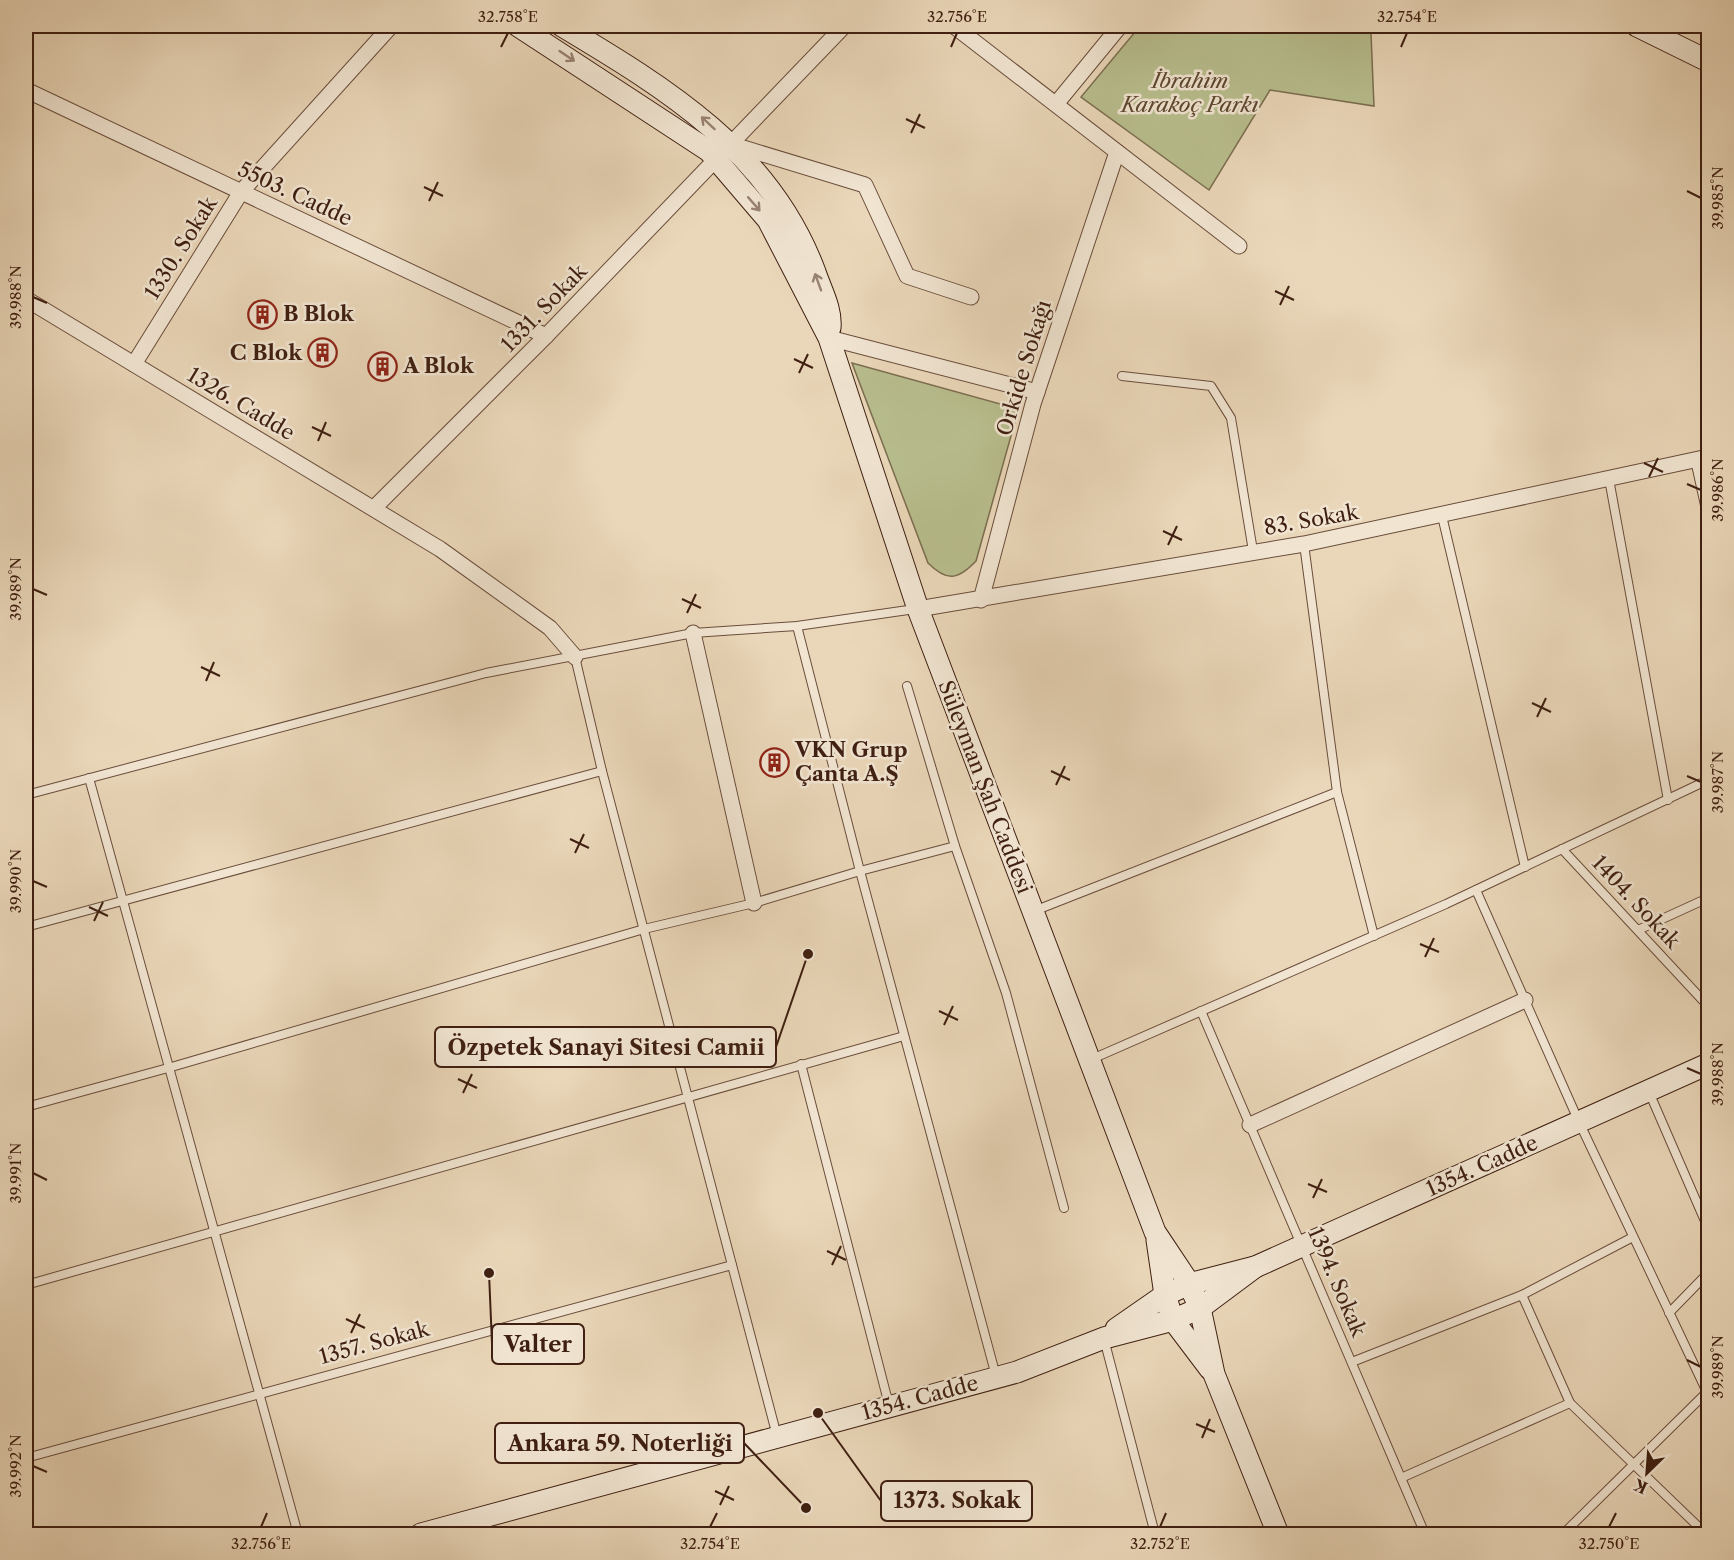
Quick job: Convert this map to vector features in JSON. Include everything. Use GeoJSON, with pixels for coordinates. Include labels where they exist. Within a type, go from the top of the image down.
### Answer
{"type":"FeatureCollection","features":[{"type":"Feature","properties":{"kind":"main road","name":"Süleyman Şah Caddesi"},"geometry":{"type":"LineString","coordinates":[[518,26],[709,151],[723,152]]}},
{"type":"Feature","properties":{"kind":"main road","name":"Süleyman Şah Caddesi"},"geometry":{"type":"LineString","coordinates":[[562,26],[645,76],[701,116],[723,152],[787,213],[810,261],[831,316],[828,338],[918,609],[1155,1232]]}},
{"type":"Feature","properties":{"kind":"main road"},"geometry":{"type":"LineString","coordinates":[[1637,26],[1708,61]]}},
{"type":"Feature","properties":{"kind":"main road","name":"1354. Cadde"},"geometry":{"type":"LineString","coordinates":[[1104,1338],[1165,1296],[1190,1284],[1255,1267],[1708,1064]]}},
{"type":"Feature","properties":{"kind":"main road"},"geometry":{"type":"LineString","coordinates":[[1155,1232],[1190,1284],[1200,1308],[1214,1374],[1278,1534]]}},
{"type":"Feature","properties":{"kind":"main road"},"geometry":{"type":"LineString","coordinates":[[1155,1232],[1165,1296],[1173,1320],[1214,1374]]}},
{"type":"Feature","properties":{"kind":"main road","name":"1354. Cadde"},"geometry":{"type":"LineString","coordinates":[[421,1534],[997,1377],[1104,1338],[1173,1320],[1200,1308],[1255,1267]]}},
{"type":"Feature","properties":{"kind":"street","name":"1330. Sokak"},"geometry":{"type":"LineString","coordinates":[[134,364],[241,192],[391,26]]}},
{"type":"Feature","properties":{"kind":"street","name":"1331. Sokak"},"geometry":{"type":"LineString","coordinates":[[374,508],[546,336],[844,26]]}},
{"type":"Feature","properties":{"kind":"street"},"geometry":{"type":"LineString","coordinates":[[954,26],[1239,246]]}},
{"type":"Feature","properties":{"kind":"street"},"geometry":{"type":"LineString","coordinates":[[1056,104],[1120,26]]}},
{"type":"Feature","properties":{"kind":"street","name":"5503. Cadde"},"geometry":{"type":"LineString","coordinates":[[26,90],[546,336]]}},
{"type":"Feature","properties":{"kind":"street"},"geometry":{"type":"LineString","coordinates":[[723,152],[864,185],[907,276],[970,297]]}},
{"type":"Feature","properties":{"kind":"street","name":"Orkide Sokağı"},"geometry":{"type":"LineString","coordinates":[[981,600],[1037,392],[1118,152]]}},
{"type":"Feature","properties":{"kind":"street","name":"1326. Cadde"},"geometry":{"type":"LineString","coordinates":[[26,299],[440,549],[550,628],[575,657]]}},
{"type":"Feature","properties":{"kind":"street"},"geometry":{"type":"LineString","coordinates":[[828,338],[1037,392]]}},
{"type":"Feature","properties":{"kind":"street","name":"83. Sokak"},"geometry":{"type":"LineString","coordinates":[[918,609],[1304,544],[1702,459]]}},
{"type":"Feature","properties":{"kind":"street"},"geometry":{"type":"LineString","coordinates":[[693,633],[754,903]]}},
{"type":"Feature","properties":{"kind":"street"},"geometry":{"type":"LineString","coordinates":[[1250,1125],[1525,1000]]}},
{"type":"Feature","properties":{"kind":"lane"},"geometry":{"type":"LineString","coordinates":[[1122,376],[1211,386],[1232,418],[1253,551]]}},
{"type":"Feature","properties":{"kind":"lane"},"geometry":{"type":"LineString","coordinates":[[1702,459],[1708,519]]}},
{"type":"Feature","properties":{"kind":"lane"},"geometry":{"type":"LineString","coordinates":[[1609,479],[1668,800]]}},
{"type":"Feature","properties":{"kind":"lane"},"geometry":{"type":"LineString","coordinates":[[1442,516],[1525,867]]}},
{"type":"Feature","properties":{"kind":"lane"},"geometry":{"type":"LineString","coordinates":[[1304,544],[1337,792],[1374,936]]}},
{"type":"Feature","properties":{"kind":"lane"},"geometry":{"type":"LineString","coordinates":[[26,795],[486,673],[693,633],[797,626],[918,609]]}},
{"type":"Feature","properties":{"kind":"lane"},"geometry":{"type":"LineString","coordinates":[[797,626],[860,871],[997,1377]]}},
{"type":"Feature","properties":{"kind":"lane"},"geometry":{"type":"LineString","coordinates":[[575,657],[602,771],[778,1437]]}},
{"type":"Feature","properties":{"kind":"lane"},"geometry":{"type":"LineString","coordinates":[[907,686],[955,846],[1006,993],[1064,1208]]}},
{"type":"Feature","properties":{"kind":"lane"},"geometry":{"type":"LineString","coordinates":[[26,927],[602,771]]}},
{"type":"Feature","properties":{"kind":"lane"},"geometry":{"type":"LineString","coordinates":[[89,778],[298,1534]]}},
{"type":"Feature","properties":{"kind":"lane"},"geometry":{"type":"LineString","coordinates":[[1088,1060],[1476,890],[1708,780]]}},
{"type":"Feature","properties":{"kind":"lane"},"geometry":{"type":"LineString","coordinates":[[1032,912],[1337,792]]}},
{"type":"Feature","properties":{"kind":"lane"},"geometry":{"type":"LineString","coordinates":[[26,1107],[168,1068],[644,929],[754,903],[860,871],[955,846]]}},
{"type":"Feature","properties":{"kind":"lane","name":"1404. Sokak"},"geometry":{"type":"LineString","coordinates":[[1562,849],[1708,1005]]}},
{"type":"Feature","properties":{"kind":"lane"},"geometry":{"type":"LineString","coordinates":[[1476,890],[1579,1122],[1708,1391],[1563,1534]]}},
{"type":"Feature","properties":{"kind":"lane"},"geometry":{"type":"LineString","coordinates":[[1638,930],[1708,898]]}},
{"type":"Feature","properties":{"kind":"lane","name":"1394. Sokak"},"geometry":{"type":"LineString","coordinates":[[1201,1011],[1425,1534]]}},
{"type":"Feature","properties":{"kind":"lane"},"geometry":{"type":"LineString","coordinates":[[26,1285],[904,1035]]}},
{"type":"Feature","properties":{"kind":"lane"},"geometry":{"type":"LineString","coordinates":[[801,1064],[889,1407]]}},
{"type":"Feature","properties":{"kind":"lane"},"geometry":{"type":"LineString","coordinates":[[1648,1091],[1708,1228]]}},
{"type":"Feature","properties":{"kind":"lane"},"geometry":{"type":"LineString","coordinates":[[1352,1362],[1522,1295],[1633,1237]]}},
{"type":"Feature","properties":{"kind":"lane","name":"1357. Sokak"},"geometry":{"type":"LineString","coordinates":[[26,1458],[732,1265]]}},
{"type":"Feature","properties":{"kind":"lane"},"geometry":{"type":"LineString","coordinates":[[1670,1313],[1708,1273]]}},
{"type":"Feature","properties":{"kind":"lane"},"geometry":{"type":"LineString","coordinates":[[1522,1295],[1570,1403],[1706,1534]]}},
{"type":"Feature","properties":{"kind":"lane"},"geometry":{"type":"LineString","coordinates":[[1104,1338],[1155,1533],[1141,1534]]}},
{"type":"Feature","properties":{"kind":"lane"},"geometry":{"type":"LineString","coordinates":[[1401,1478],[1570,1403]]}},
{"type":"Feature","properties":{"kind":"green space","name":"İbrahim Karakoç Parkı"},"geometry":{"type":"Polygon","coordinates":[[[1140,26],[1373,26],[1371,34],[1374,106],[1270,90],[1209,190],[1081,97],[1140,26]]]}},
{"type":"Feature","properties":{"kind":"green space"},"geometry":{"type":"Polygon","coordinates":[[[852,363],[1015,408],[1016,418],[976,561],[964,572],[947,576],[928,563],[852,363]]]}},
{"type":"Feature","properties":{"kind":"place","name":"B Blok"},"geometry":{"type":"Point","coordinates":[262,314]}},
{"type":"Feature","properties":{"kind":"place","name":"C Blok"},"geometry":{"type":"Point","coordinates":[323,353]}},
{"type":"Feature","properties":{"kind":"place","name":"A Blok"},"geometry":{"type":"Point","coordinates":[382,366]}},
{"type":"Feature","properties":{"kind":"place","name":"VKN Grup Çanta A.Ş"},"geometry":{"type":"Point","coordinates":[774,762]}},
{"type":"Feature","properties":{"kind":"place","name":"Özpetek Sanayi Sitesi Camii"},"geometry":{"type":"Point","coordinates":[808,954]}},
{"type":"Feature","properties":{"kind":"place","name":"Valter"},"geometry":{"type":"Point","coordinates":[489,1273]}},
{"type":"Feature","properties":{"kind":"place","name":"1373. Sokak"},"geometry":{"type":"Point","coordinates":[818,1413]}},
{"type":"Feature","properties":{"kind":"place","name":"Ankara 59. Noterliği"},"geometry":{"type":"Point","coordinates":[806,1508]}}]}
